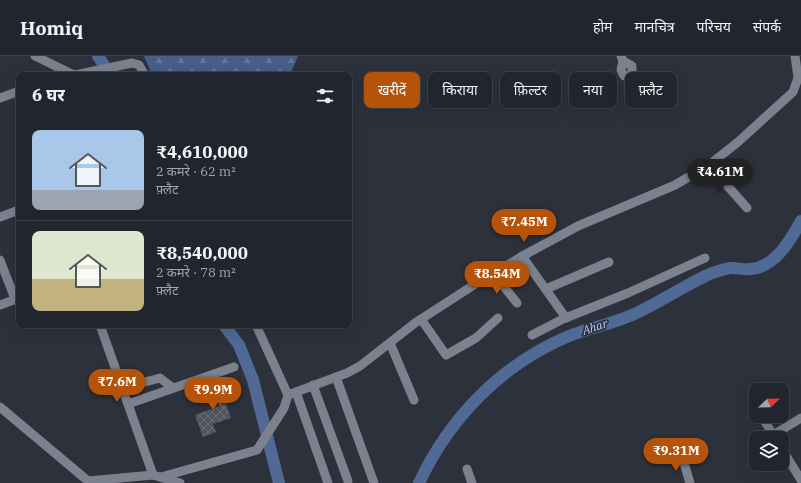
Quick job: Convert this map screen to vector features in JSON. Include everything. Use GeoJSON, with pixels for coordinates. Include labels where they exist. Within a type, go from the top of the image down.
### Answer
{"type":"FeatureCollection","features":[{"type":"Feature","properties":{"kind":"street"},"geometry":{"type":"LineString","coordinates":[[35,56],[68,72]]}},
{"type":"Feature","properties":{"kind":"street"},"geometry":{"type":"LineString","coordinates":[[0,407],[85,482],[158,478],[257,450],[280,415],[292,393],[336,377],[360,366],[421,319],[522,256],[578,226],[675,185],[709,165],[738,142],[793,92],[798,78],[795,56]]}},
{"type":"Feature","properties":{"kind":"street"},"geometry":{"type":"LineString","coordinates":[[88,72],[132,63],[139,65],[143,72]]}},
{"type":"Feature","properties":{"kind":"street"},"geometry":{"type":"LineString","coordinates":[[0,98],[16,92]]}},
{"type":"Feature","properties":{"kind":"street"},"geometry":{"type":"LineString","coordinates":[[709,165],[746,208]]}},
{"type":"Feature","properties":{"kind":"street"},"geometry":{"type":"LineString","coordinates":[[0,217],[16,211]]}},
{"type":"Feature","properties":{"kind":"street"},"geometry":{"type":"LineString","coordinates":[[522,256],[566,318]]}},
{"type":"Feature","properties":{"kind":"street"},"geometry":{"type":"LineString","coordinates":[[532,335],[566,318],[628,293],[705,258]]}},
{"type":"Feature","properties":{"kind":"street"},"geometry":{"type":"LineString","coordinates":[[0,260],[16,297]]}},
{"type":"Feature","properties":{"kind":"street"},"geometry":{"type":"LineString","coordinates":[[546,289],[609,262]]}},
{"type":"Feature","properties":{"kind":"street"},"geometry":{"type":"LineString","coordinates":[[493,273],[517,303]]}},
{"type":"Feature","properties":{"kind":"street"},"geometry":{"type":"LineString","coordinates":[[0,305],[16,299]]}},
{"type":"Feature","properties":{"kind":"street"},"geometry":{"type":"LineString","coordinates":[[421,319],[446,355],[476,338],[498,318]]}},
{"type":"Feature","properties":{"kind":"street"},"geometry":{"type":"LineString","coordinates":[[101,328],[128,404],[158,478]]}},
{"type":"Feature","properties":{"kind":"street"},"geometry":{"type":"LineString","coordinates":[[258,328],[292,393],[328,483]]}},
{"type":"Feature","properties":{"kind":"street"},"geometry":{"type":"LineString","coordinates":[[390,343],[414,400]]}},
{"type":"Feature","properties":{"kind":"street"},"geometry":{"type":"LineString","coordinates":[[128,404],[234,367]]}},
{"type":"Feature","properties":{"kind":"street"},"geometry":{"type":"LineString","coordinates":[[336,377],[374,483]]}},
{"type":"Feature","properties":{"kind":"street"},"geometry":{"type":"LineString","coordinates":[[122,388],[160,378],[173,388]]}},
{"type":"Feature","properties":{"kind":"street"},"geometry":{"type":"LineString","coordinates":[[313,385],[348,481]]}},
{"type":"Feature","properties":{"kind":"street"},"geometry":{"type":"LineString","coordinates":[[782,431],[801,418]]}},
{"type":"Feature","properties":{"kind":"street"},"geometry":{"type":"LineString","coordinates":[[682,456],[690,483]]}},
{"type":"Feature","properties":{"kind":"street"},"geometry":{"type":"LineString","coordinates":[[789,457],[798,467],[801,480]]}},
{"type":"Feature","properties":{"kind":"street"},"geometry":{"type":"LineString","coordinates":[[467,469],[472,483]]}},
{"type":"Feature","properties":{"kind":"street"},"geometry":{"type":"LineString","coordinates":[[158,478],[180,483]]}},
{"type":"Feature","properties":{"kind":"green space"},"geometry":{"type":"Polygon","coordinates":[[[144,56],[298,56],[291,72],[151,72],[144,56]]]}},
{"type":"Feature","properties":{"kind":"building"},"geometry":{"type":"Polygon","coordinates":[[[212,381],[214,384],[220,382],[225,392],[222,393],[231,418],[213,424],[216,432],[203,437],[195,415],[219,406],[214,394],[211,396],[206,384],[212,381]]]}},
{"type":"Feature","properties":{"kind":"waterway"},"geometry":{"type":"LineString","coordinates":[[98,56],[108,72]]}},
{"type":"Feature","properties":{"kind":"waterway","name":"Ahar"},"geometry":{"type":"LineString","coordinates":[[419,483],[446,436],[462,415],[480,395],[500,377],[545,348],[569,336],[632,315],[712,273],[731,268],[751,269],[760,267],[781,252],[801,221]]}},
{"type":"Feature","properties":{"kind":"waterway"},"geometry":{"type":"LineString","coordinates":[[226,328],[239,345],[253,380],[279,483]]}}]}
